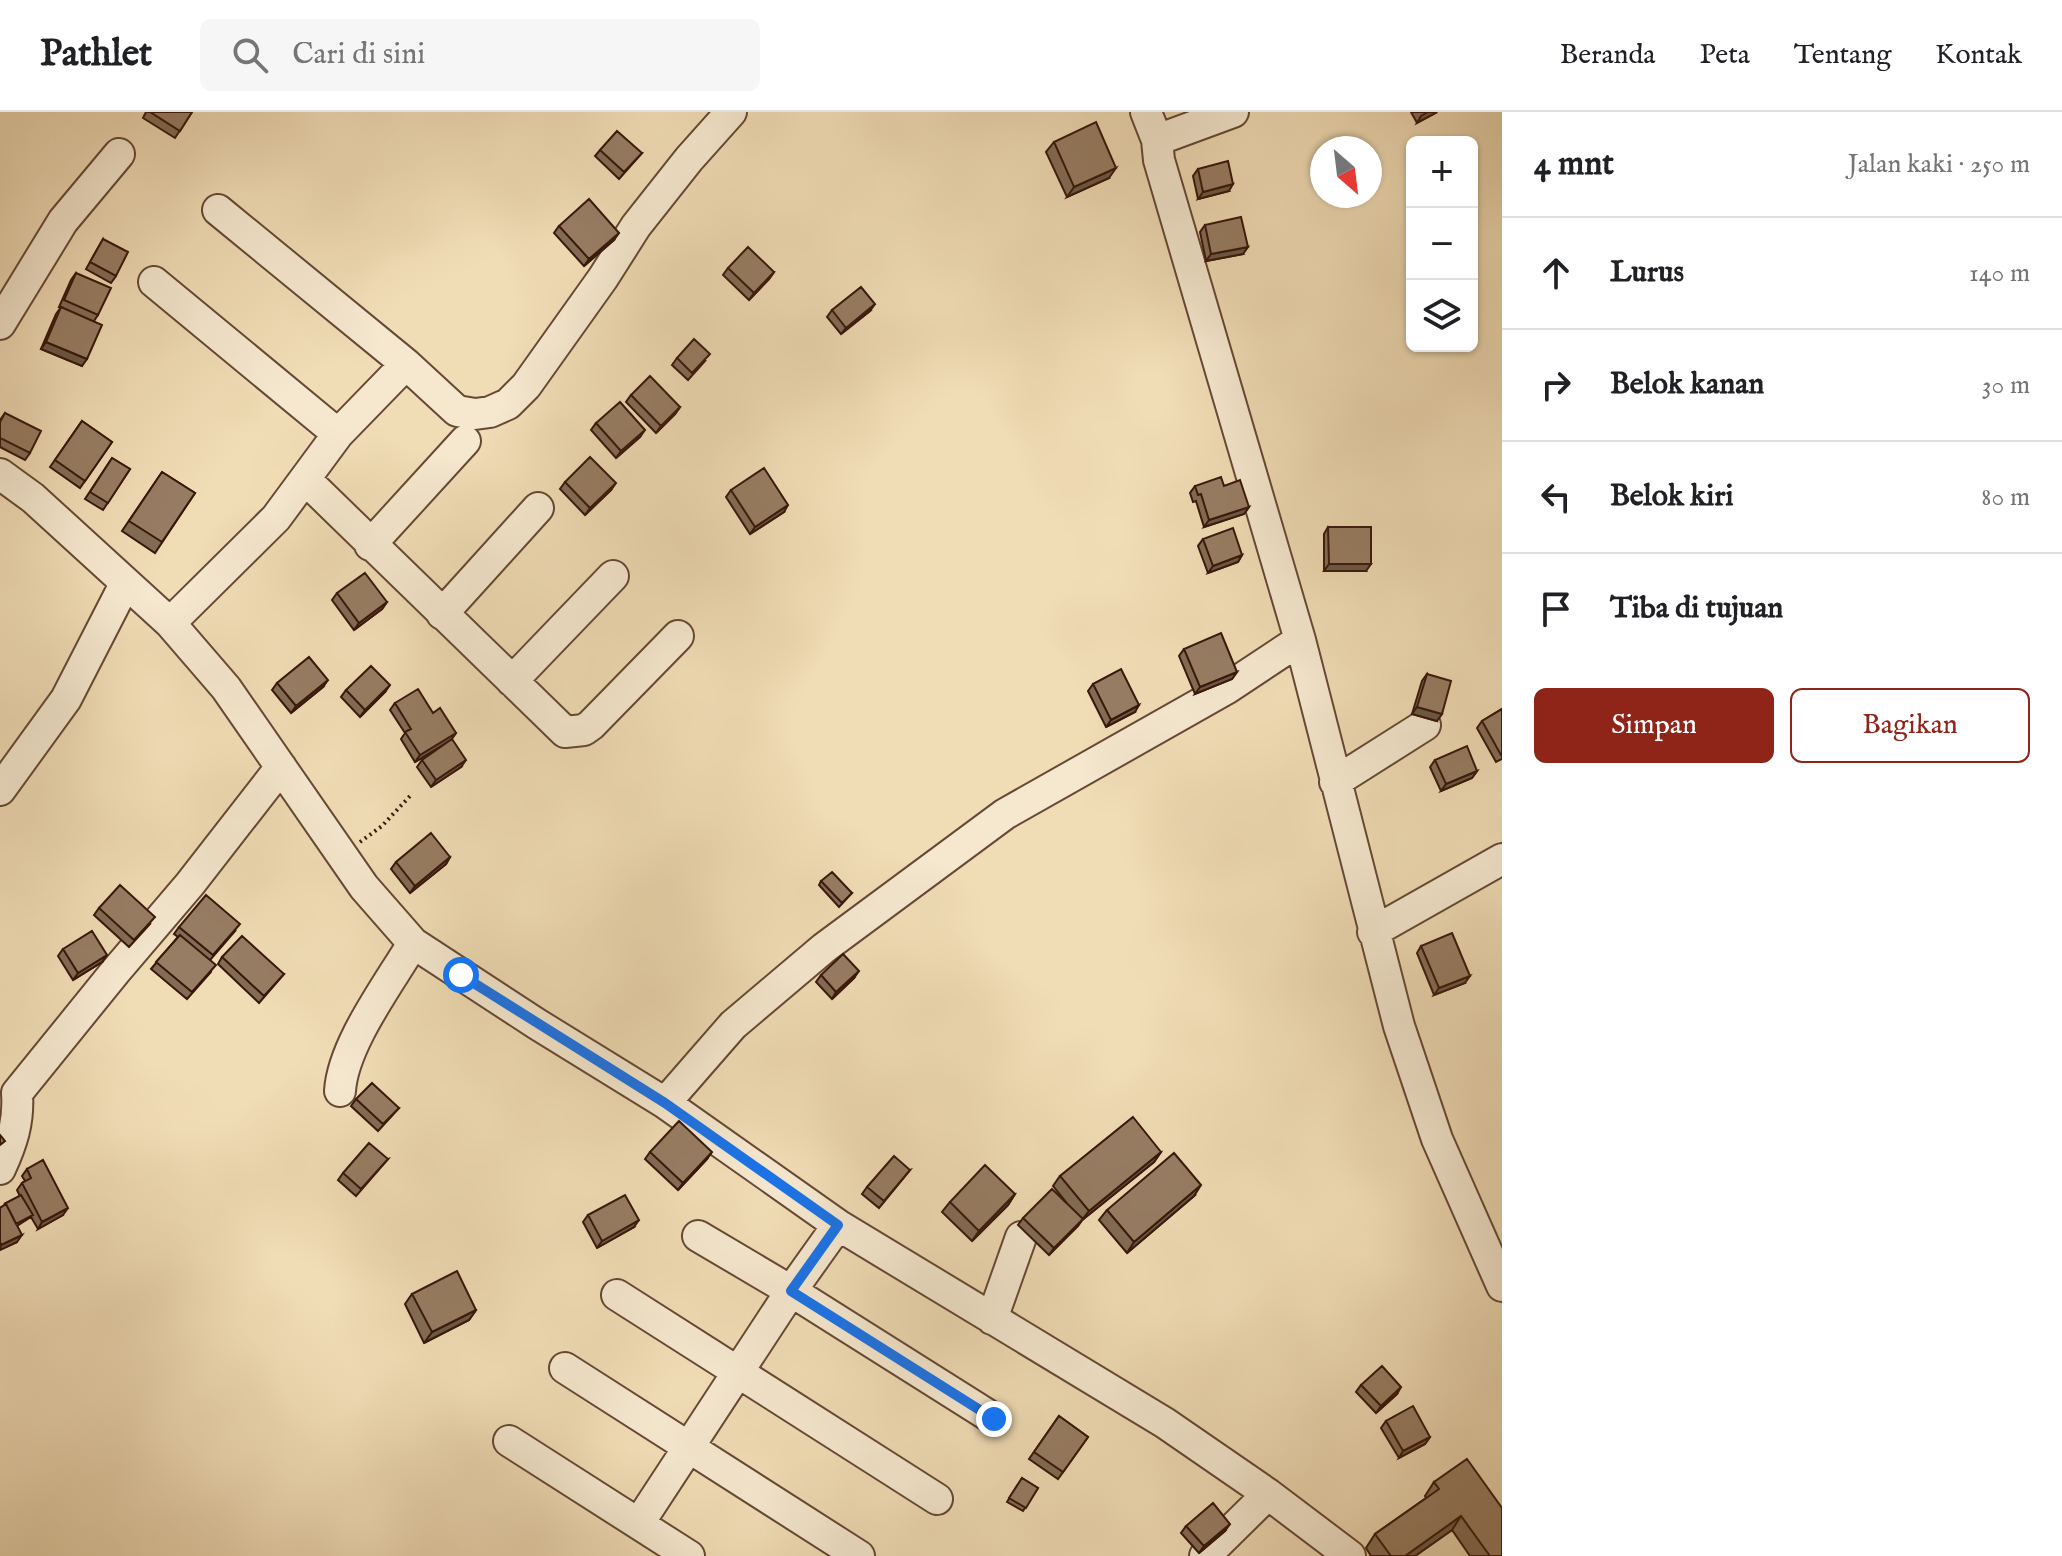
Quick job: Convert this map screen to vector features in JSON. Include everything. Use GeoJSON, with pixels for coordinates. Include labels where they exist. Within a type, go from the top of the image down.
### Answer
{"type":"FeatureCollection","features":[{"type":"Feature","properties":{"kind":"street"},"geometry":{"type":"LineString","coordinates":[[218,210],[406,364],[457,411],[475,414],[490,412],[508,404],[526,386],[636,226],[731,112]]}},
{"type":"Feature","properties":{"kind":"street"},"geometry":{"type":"LineString","coordinates":[[1146,112],[1157,140],[1165,180],[1300,640],[1399,1026],[1437,1139],[1502,1286]]}},
{"type":"Feature","properties":{"kind":"street"},"geometry":{"type":"LineString","coordinates":[[1157,140],[1233,112]]}},
{"type":"Feature","properties":{"kind":"street"},"geometry":{"type":"LineString","coordinates":[[0,324],[63,221],[119,154]]}},
{"type":"Feature","properties":{"kind":"street"},"geometry":{"type":"LineString","coordinates":[[154,282],[338,434]]}},
{"type":"Feature","properties":{"kind":"street"},"geometry":{"type":"LineString","coordinates":[[170,623],[276,518],[338,434],[406,364]]}},
{"type":"Feature","properties":{"kind":"street"},"geometry":{"type":"LineString","coordinates":[[370,545],[465,441]]}},
{"type":"Feature","properties":{"kind":"street"},"geometry":{"type":"LineString","coordinates":[[0,474],[33,498],[170,623],[226,688],[364,887],[413,943],[665,1103],[838,1225],[1165,1423],[1268,1494],[1344,1554]]}},
{"type":"Feature","properties":{"kind":"street"},"geometry":{"type":"LineString","coordinates":[[306,480],[565,732],[584,730],[678,636]]}},
{"type":"Feature","properties":{"kind":"street"},"geometry":{"type":"LineString","coordinates":[[442,614],[538,508]]}},
{"type":"Feature","properties":{"kind":"street"},"geometry":{"type":"LineString","coordinates":[[512,681],[613,576]]}},
{"type":"Feature","properties":{"kind":"street"},"geometry":{"type":"LineString","coordinates":[[0,790],[66,699],[125,584]]}},
{"type":"Feature","properties":{"kind":"street"},"geometry":{"type":"LineString","coordinates":[[665,1103],[733,1025],[824,948],[1005,814],[1226,689],[1300,640]]}},
{"type":"Feature","properties":{"kind":"street"},"geometry":{"type":"LineString","coordinates":[[1335,782],[1425,725]]}},
{"type":"Feature","properties":{"kind":"street"},"geometry":{"type":"LineString","coordinates":[[0,1169],[14,1141],[18,1110],[9,1091],[190,884],[281,767]]}},
{"type":"Feature","properties":{"kind":"street"},"geometry":{"type":"LineString","coordinates":[[1373,932],[1502,859]]}},
{"type":"Feature","properties":{"kind":"street"},"geometry":{"type":"LineString","coordinates":[[340,1091],[341,1074],[352,1047],[413,943]]}},
{"type":"Feature","properties":{"kind":"street"},"geometry":{"type":"LineString","coordinates":[[639,1523],[791,1291],[838,1225]]}},
{"type":"Feature","properties":{"kind":"street"},"geometry":{"type":"LineString","coordinates":[[698,1236],[994,1419]]}},
{"type":"Feature","properties":{"kind":"street"},"geometry":{"type":"LineString","coordinates":[[992,1319],[1021,1237]]}},
{"type":"Feature","properties":{"kind":"street"},"geometry":{"type":"LineString","coordinates":[[617,1295],[937,1499]]}},
{"type":"Feature","properties":{"kind":"street"},"geometry":{"type":"LineString","coordinates":[[565,1368],[859,1556]]}},
{"type":"Feature","properties":{"kind":"street"},"geometry":{"type":"LineString","coordinates":[[509,1441],[689,1556]]}},
{"type":"Feature","properties":{"kind":"street"},"geometry":{"type":"LineString","coordinates":[[1205,1556],[1268,1494]]}},
{"type":"Feature","properties":{"kind":"path"},"geometry":{"type":"LineString","coordinates":[[341,854],[382,826],[410,796]]}},
{"type":"Feature","properties":{"kind":"building"},"geometry":{"type":"Polygon","coordinates":[[[150,112],[192,112],[180,131],[150,112]]]}},
{"type":"Feature","properties":{"kind":"building"},"geometry":{"type":"Polygon","coordinates":[[[1096,122],[1116,168],[1074,187],[1054,142],[1096,122]]]}},
{"type":"Feature","properties":{"kind":"building"},"geometry":{"type":"Polygon","coordinates":[[[617,131],[642,153],[624,172],[600,150],[617,131]]]}},
{"type":"Feature","properties":{"kind":"building"},"geometry":{"type":"Polygon","coordinates":[[[1228,161],[1233,184],[1203,192],[1198,169],[1228,161]]]}},
{"type":"Feature","properties":{"kind":"building"},"geometry":{"type":"Polygon","coordinates":[[[589,199],[619,233],[589,259],[559,226],[589,199]]]}},
{"type":"Feature","properties":{"kind":"building"},"geometry":{"type":"Polygon","coordinates":[[[1241,217],[1248,247],[1211,254],[1205,225],[1241,217]]]}},
{"type":"Feature","properties":{"kind":"building"},"geometry":{"type":"Polygon","coordinates":[[[103,239],[128,252],[116,276],[90,262],[103,239]]]}},
{"type":"Feature","properties":{"kind":"building"},"geometry":{"type":"Polygon","coordinates":[[[748,247],[774,272],[754,293],[728,268],[748,247]]]}},
{"type":"Feature","properties":{"kind":"building"},"geometry":{"type":"Polygon","coordinates":[[[76,273],[111,288],[98,315],[64,300],[76,273]]]}},
{"type":"Feature","properties":{"kind":"building"},"geometry":{"type":"Polygon","coordinates":[[[861,287],[875,304],[846,328],[832,310],[861,287]]]}},
{"type":"Feature","properties":{"kind":"building"},"geometry":{"type":"Polygon","coordinates":[[[61,307],[102,325],[87,359],[46,342],[61,307]]]}},
{"type":"Feature","properties":{"kind":"building"},"geometry":{"type":"Polygon","coordinates":[[[694,339],[710,354],[692,373],[677,358],[694,339]]]}},
{"type":"Feature","properties":{"kind":"building"},"geometry":{"type":"Polygon","coordinates":[[[650,376],[680,407],[661,426],[631,395],[650,376]]]}},
{"type":"Feature","properties":{"kind":"building"},"geometry":{"type":"Polygon","coordinates":[[[620,402],[645,430],[621,451],[596,423],[620,402]]]}},
{"type":"Feature","properties":{"kind":"building"},"geometry":{"type":"Polygon","coordinates":[[[5,413],[41,431],[30,453],[0,438],[0,422],[5,413]]]}},
{"type":"Feature","properties":{"kind":"building"},"geometry":{"type":"Polygon","coordinates":[[[82,421],[112,442],[85,481],[55,460],[82,421]]]}},
{"type":"Feature","properties":{"kind":"building"},"geometry":{"type":"Polygon","coordinates":[[[590,457],[616,483],[590,508],[565,482],[590,457]]]}},
{"type":"Feature","properties":{"kind":"building"},"geometry":{"type":"Polygon","coordinates":[[[112,458],[130,469],[108,503],[90,492],[112,458]]]}},
{"type":"Feature","properties":{"kind":"building"},"geometry":{"type":"Polygon","coordinates":[[[764,468],[788,505],[755,527],[731,490],[764,468]]]}},
{"type":"Feature","properties":{"kind":"building"},"geometry":{"type":"Polygon","coordinates":[[[162,472],[195,493],[162,542],[129,521],[162,472]]]}},
{"type":"Feature","properties":{"kind":"building"},"geometry":{"type":"Polygon","coordinates":[[[1221,477],[1224,486],[1240,480],[1249,507],[1209,520],[1201,494],[1198,495],[1195,486],[1221,477]]]}},
{"type":"Feature","properties":{"kind":"building"},"geometry":{"type":"Polygon","coordinates":[[[1328,527],[1371,527],[1371,564],[1329,564],[1328,527]]]}},
{"type":"Feature","properties":{"kind":"building"},"geometry":{"type":"Polygon","coordinates":[[[1233,528],[1242,555],[1213,566],[1203,539],[1233,528]]]}},
{"type":"Feature","properties":{"kind":"building"},"geometry":{"type":"Polygon","coordinates":[[[365,573],[387,602],[359,623],[337,593],[365,573]]]}},
{"type":"Feature","properties":{"kind":"building"},"geometry":{"type":"Polygon","coordinates":[[[1221,633],[1237,672],[1200,687],[1184,649],[1221,633]]]}},
{"type":"Feature","properties":{"kind":"building"},"geometry":{"type":"Polygon","coordinates":[[[309,657],[328,680],[296,706],[277,683],[309,657]]]}},
{"type":"Feature","properties":{"kind":"building"},"geometry":{"type":"Polygon","coordinates":[[[371,666],[390,685],[365,710],[346,690],[371,666]]]}},
{"type":"Feature","properties":{"kind":"building"},"geometry":{"type":"Polygon","coordinates":[[[1121,669],[1139,705],[1111,720],[1093,684],[1121,669]]]}},
{"type":"Feature","properties":{"kind":"building"},"geometry":{"type":"Polygon","coordinates":[[[1427,674],[1451,681],[1442,714],[1417,707],[1427,674]]]}},
{"type":"Feature","properties":{"kind":"building"},"geometry":{"type":"Polygon","coordinates":[[[418,689],[433,713],[440,708],[456,733],[420,755],[405,732],[411,729],[395,703],[418,689]]]}},
{"type":"Feature","properties":{"kind":"building"},"geometry":{"type":"Polygon","coordinates":[[[1502,709],[1502,755],[1501,755],[1482,721],[1502,709]]]}},
{"type":"Feature","properties":{"kind":"building"},"geometry":{"type":"Polygon","coordinates":[[[452,739],[466,760],[436,780],[422,760],[452,739]]]}},
{"type":"Feature","properties":{"kind":"building"},"geometry":{"type":"Polygon","coordinates":[[[1467,746],[1477,771],[1446,784],[1435,760],[1467,746]]]}},
{"type":"Feature","properties":{"kind":"building"},"geometry":{"type":"Polygon","coordinates":[[[431,833],[450,857],[415,886],[396,862],[431,833]]]}},
{"type":"Feature","properties":{"kind":"building"},"geometry":{"type":"Polygon","coordinates":[[[832,872],[852,893],[842,903],[821,881],[832,872]]]}},
{"type":"Feature","properties":{"kind":"building"},"geometry":{"type":"Polygon","coordinates":[[[120,885],[155,917],[134,940],[99,908],[120,885]]]}},
{"type":"Feature","properties":{"kind":"building"},"geometry":{"type":"Polygon","coordinates":[[[206,895],[240,924],[213,955],[179,927],[206,895]]]}},
{"type":"Feature","properties":{"kind":"building"},"geometry":{"type":"Polygon","coordinates":[[[92,931],[107,955],[78,973],[63,949],[92,931]]]}},
{"type":"Feature","properties":{"kind":"building"},"geometry":{"type":"Polygon","coordinates":[[[1452,933],[1470,976],[1439,988],[1421,946],[1452,933]]]}},
{"type":"Feature","properties":{"kind":"building"},"geometry":{"type":"Polygon","coordinates":[[[180,935],[216,965],[192,992],[156,962],[180,935]]]}},
{"type":"Feature","properties":{"kind":"building"},"geometry":{"type":"Polygon","coordinates":[[[242,936],[284,974],[264,996],[222,957],[242,936]]]}},
{"type":"Feature","properties":{"kind":"building"},"geometry":{"type":"Polygon","coordinates":[[[843,954],[859,971],[836,992],[821,975],[843,954]]]}},
{"type":"Feature","properties":{"kind":"building"},"geometry":{"type":"Polygon","coordinates":[[[372,1083],[399,1108],[383,1124],[356,1099],[372,1083]]]}},
{"type":"Feature","properties":{"kind":"building"},"geometry":{"type":"Polygon","coordinates":[[[1133,1117],[1161,1152],[1089,1211],[1060,1176],[1133,1117]]]}},
{"type":"Feature","properties":{"kind":"building"},"geometry":{"type":"Polygon","coordinates":[[[679,1121],[712,1152],[683,1183],[650,1152],[679,1121]]]}},
{"type":"Feature","properties":{"kind":"building"},"geometry":{"type":"Polygon","coordinates":[[[369,1143],[388,1159],[361,1189],[343,1173],[369,1143]]]}},
{"type":"Feature","properties":{"kind":"building"},"geometry":{"type":"Polygon","coordinates":[[[1174,1153],[1201,1185],[1134,1242],[1107,1210],[1174,1153]]]}},
{"type":"Feature","properties":{"kind":"building"},"geometry":{"type":"Polygon","coordinates":[[[894,1156],[910,1170],[884,1201],[867,1187],[894,1156]]]}},
{"type":"Feature","properties":{"kind":"building"},"geometry":{"type":"Polygon","coordinates":[[[43,1160],[68,1208],[42,1222],[22,1183],[31,1178],[27,1169],[43,1160]]]}},
{"type":"Feature","properties":{"kind":"building"},"geometry":{"type":"Polygon","coordinates":[[[985,1165],[1015,1194],[979,1231],[950,1202],[985,1165]]]}},
{"type":"Feature","properties":{"kind":"building"},"geometry":{"type":"Polygon","coordinates":[[[1052,1189],[1083,1219],[1054,1248],[1023,1218],[1052,1189]]]}},
{"type":"Feature","properties":{"kind":"building"},"geometry":{"type":"Polygon","coordinates":[[[21,1195],[33,1215],[16,1224],[4,1204],[21,1195]]]}},
{"type":"Feature","properties":{"kind":"building"},"geometry":{"type":"Polygon","coordinates":[[[625,1195],[639,1220],[602,1241],[588,1215],[625,1195]]]}},
{"type":"Feature","properties":{"kind":"building"},"geometry":{"type":"Polygon","coordinates":[[[6,1204],[22,1235],[1,1245],[0,1208],[6,1204]]]}},
{"type":"Feature","properties":{"kind":"building"},"geometry":{"type":"Polygon","coordinates":[[[457,1271],[476,1310],[432,1332],[412,1294],[457,1271]]]}},
{"type":"Feature","properties":{"kind":"building"},"geometry":{"type":"Polygon","coordinates":[[[1382,1366],[1401,1387],[1381,1406],[1361,1385],[1382,1366]]]}},
{"type":"Feature","properties":{"kind":"building"},"geometry":{"type":"Polygon","coordinates":[[[1413,1406],[1430,1437],[1403,1451],[1386,1421],[1413,1406]]]}},
{"type":"Feature","properties":{"kind":"building"},"geometry":{"type":"Polygon","coordinates":[[[1059,1416],[1088,1437],[1063,1472],[1034,1452],[1059,1416]]]}},
{"type":"Feature","properties":{"kind":"building"},"geometry":{"type":"Polygon","coordinates":[[[1467,1459],[1502,1508],[1502,1556],[1490,1556],[1461,1516],[1405,1556],[1391,1556],[1375,1534],[1439,1489],[1434,1482],[1467,1459]]]}},
{"type":"Feature","properties":{"kind":"building"},"geometry":{"type":"Polygon","coordinates":[[[1022,1478],[1038,1488],[1026,1508],[1009,1498],[1022,1478]]]}},
{"type":"Feature","properties":{"kind":"building"},"geometry":{"type":"Polygon","coordinates":[[[1213,1503],[1230,1524],[1204,1546],[1186,1526],[1213,1503]]]}},
{"type":"Feature","properties":{"kind":"route"},"geometry":{"type":"LineString","coordinates":[[461,975],[665,1103],[838,1225],[791,1291],[994,1419]]}}]}
